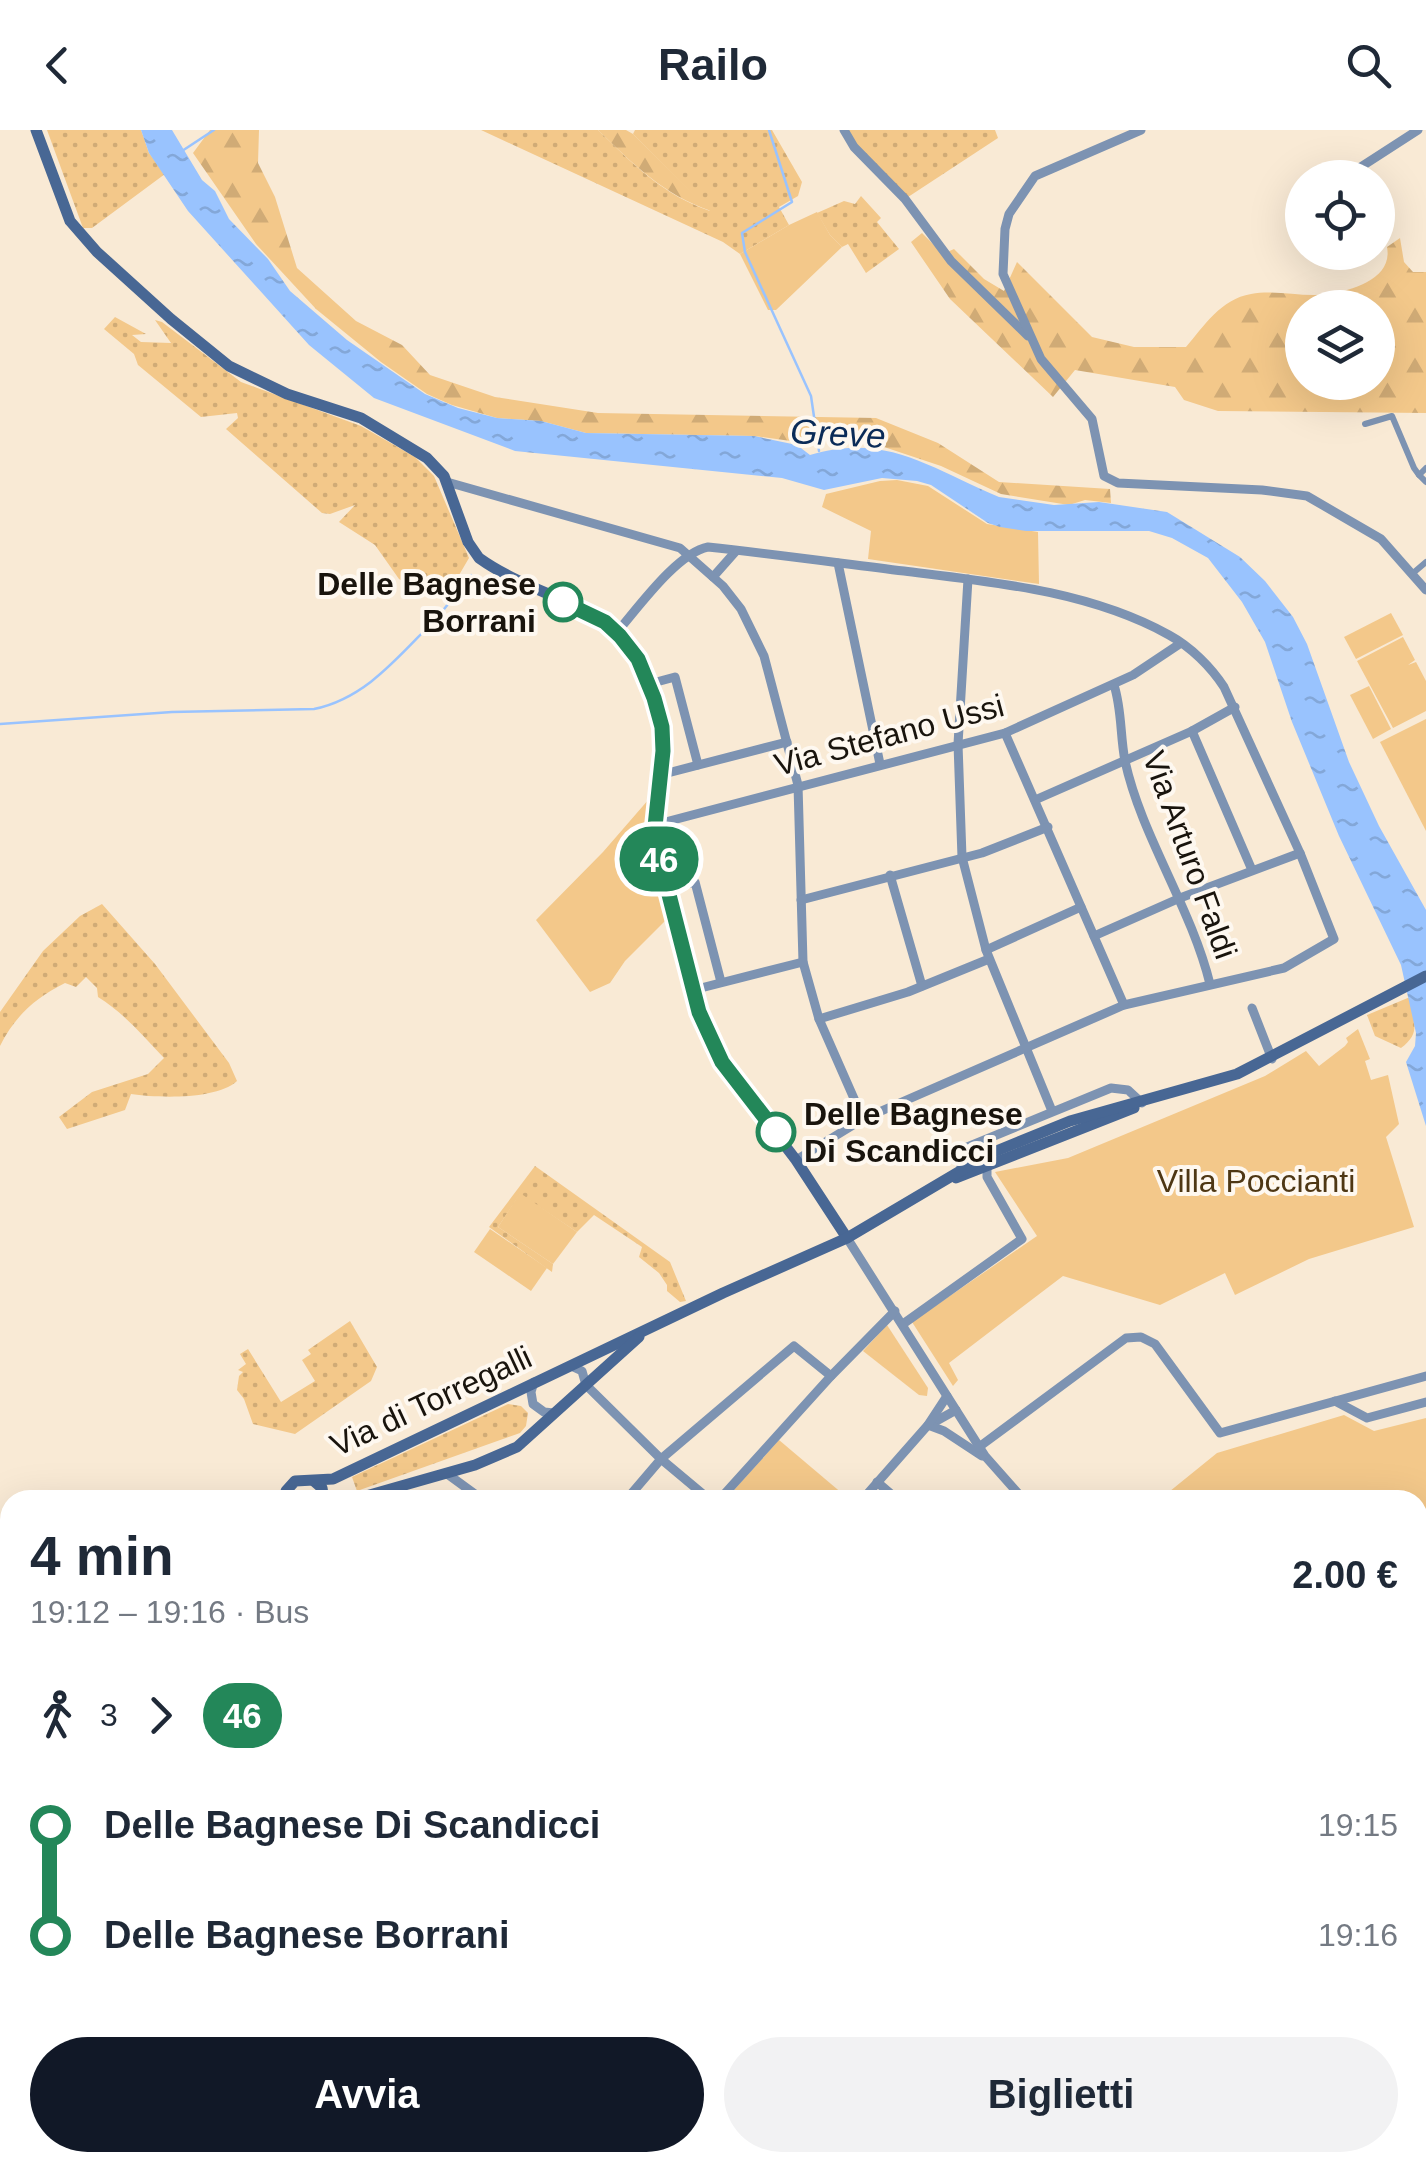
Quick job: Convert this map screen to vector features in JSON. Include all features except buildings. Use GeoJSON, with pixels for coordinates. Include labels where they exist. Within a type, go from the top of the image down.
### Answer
{"type":"FeatureCollection","features":[{"type":"Feature","properties":{"kind":"main road"},"geometry":{"type":"LineString","coordinates":[[36,130],[74,228],[159,309],[242,374],[287,394],[349,412],[392,434],[437,466],[447,482],[466,538],[479,558],[605,622],[633,651],[662,727],[654,825],[656,850],[706,1032],[722,1062],[796,1160],[847,1238]]}},
{"type":"Feature","properties":{"kind":"main road"},"geometry":{"type":"LineString","coordinates":[[930,1189],[1087,1116],[1218,1081],[1272,1059],[1426,976]]}},
{"type":"Feature","properties":{"kind":"main road"},"geometry":{"type":"LineString","coordinates":[[930,1189],[961,1168],[1015,1149]]}},
{"type":"Feature","properties":{"kind":"main road","name":"Via di Torregalli"},"geometry":{"type":"LineString","coordinates":[[289,1490],[298,1480],[333,1478],[847,1238],[930,1189]]}},
{"type":"Feature","properties":{"kind":"main road","name":"Via di Torregalli"},"geometry":{"type":"LineString","coordinates":[[586,1385],[650,1328]]}},
{"type":"Feature","properties":{"kind":"main road"},"geometry":{"type":"LineString","coordinates":[[388,1490],[518,1447],[586,1385]]}},
{"type":"Feature","properties":{"kind":"main road"},"geometry":{"type":"LineString","coordinates":[[314,1482],[322,1490]]}},
{"type":"Feature","properties":{"kind":"street"},"geometry":{"type":"LineString","coordinates":[[844,130],[854,146],[894,186],[951,261],[1033,341]]}},
{"type":"Feature","properties":{"kind":"street"},"geometry":{"type":"LineString","coordinates":[[1141,130],[1036,176],[1009,214],[1003,254],[1003,274],[1051,375],[1092,419],[1103,472],[1109,481],[1307,496],[1376,535],[1426,590]]}},
{"type":"Feature","properties":{"kind":"street"},"geometry":{"type":"LineString","coordinates":[[1372,160],[1418,130]]}},
{"type":"Feature","properties":{"kind":"street"},"geometry":{"type":"LineString","coordinates":[[1365,424],[1392,416],[1426,482]]}},
{"type":"Feature","properties":{"kind":"street"},"geometry":{"type":"LineString","coordinates":[[1419,474],[1426,468]]}},
{"type":"Feature","properties":{"kind":"street"},"geometry":{"type":"LineString","coordinates":[[447,482],[659,540],[691,554],[740,609],[764,656],[798,785],[803,962],[819,1020],[862,1119]]}},
{"type":"Feature","properties":{"kind":"street"},"geometry":{"type":"LineString","coordinates":[[617,632],[691,554],[708,547],[968,579],[1094,605],[1136,620],[1181,643],[1211,670],[1235,708],[1334,939],[1284,968],[1124,1005],[862,1119],[796,1160]]}},
{"type":"Feature","properties":{"kind":"street"},"geometry":{"type":"LineString","coordinates":[[713,577],[736,551]]}},
{"type":"Feature","properties":{"kind":"street"},"geometry":{"type":"LineString","coordinates":[[1412,574],[1426,562]]}},
{"type":"Feature","properties":{"kind":"street"},"geometry":{"type":"LineString","coordinates":[[838,563],[880,764]]}},
{"type":"Feature","properties":{"kind":"street"},"geometry":{"type":"LineString","coordinates":[[968,579],[958,744],[962,857],[987,954],[1052,1110]]}},
{"type":"Feature","properties":{"kind":"street","name":"Via Stefano Ussi"},"geometry":{"type":"LineString","coordinates":[[654,825],[1006,733],[1153,664],[1181,643]]}},
{"type":"Feature","properties":{"kind":"street"},"geometry":{"type":"LineString","coordinates":[[648,684],[675,677],[698,766]]}},
{"type":"Feature","properties":{"kind":"street","name":"Via Arturo Faldi"},"geometry":{"type":"LineString","coordinates":[[1114,684],[1120,703],[1125,760],[1196,936],[1210,984]]}},
{"type":"Feature","properties":{"kind":"street"},"geometry":{"type":"LineString","coordinates":[[1035,800],[1192,732],[1235,708]]}},
{"type":"Feature","properties":{"kind":"street"},"geometry":{"type":"LineString","coordinates":[[1192,732],[1252,870]]}},
{"type":"Feature","properties":{"kind":"street"},"geometry":{"type":"LineString","coordinates":[[1006,733],[1124,1005]]}},
{"type":"Feature","properties":{"kind":"street"},"geometry":{"type":"LineString","coordinates":[[660,775],[787,742]]}},
{"type":"Feature","properties":{"kind":"street"},"geometry":{"type":"LineString","coordinates":[[801,900],[1005,845],[1048,827]]}},
{"type":"Feature","properties":{"kind":"street"},"geometry":{"type":"LineString","coordinates":[[1094,936],[1180,898],[1300,853]]}},
{"type":"Feature","properties":{"kind":"street"},"geometry":{"type":"LineString","coordinates":[[890,875],[922,986]]}},
{"type":"Feature","properties":{"kind":"street"},"geometry":{"type":"LineString","coordinates":[[667,889],[695,882],[721,982]]}},
{"type":"Feature","properties":{"kind":"street"},"geometry":{"type":"LineString","coordinates":[[819,1020],[922,986],[1082,908]]}},
{"type":"Feature","properties":{"kind":"street"},"geometry":{"type":"LineString","coordinates":[[694,990],[803,962]]}},
{"type":"Feature","properties":{"kind":"street"},"geometry":{"type":"LineString","coordinates":[[1252,1008],[1272,1059]]}},
{"type":"Feature","properties":{"kind":"street"},"geometry":{"type":"LineString","coordinates":[[961,1168],[960,1150],[1052,1110],[1115,1088],[1133,1093],[1142,1104]]}},
{"type":"Feature","properties":{"kind":"street"},"geometry":{"type":"LineString","coordinates":[[1005,1132],[1015,1149]]}},
{"type":"Feature","properties":{"kind":"street"},"geometry":{"type":"LineString","coordinates":[[903,1324],[1022,1239],[987,1177],[987,1165]]}},
{"type":"Feature","properties":{"kind":"street"},"geometry":{"type":"LineString","coordinates":[[847,1238],[979,1447],[1015,1490]]}},
{"type":"Feature","properties":{"kind":"street"},"geometry":{"type":"LineString","coordinates":[[728,1490],[894,1311]]}},
{"type":"Feature","properties":{"kind":"street"},"geometry":{"type":"LineString","coordinates":[[979,1447],[1126,1338],[1142,1337],[1155,1344],[1220,1432],[1426,1376]]}},
{"type":"Feature","properties":{"kind":"street"},"geometry":{"type":"LineString","coordinates":[[635,1490],[661,1459],[794,1346],[831,1376]]}},
{"type":"Feature","properties":{"kind":"street","name":"Via di Torregalli"},"geometry":{"type":"LineString","coordinates":[[570,1366],[582,1371],[586,1385]]}},
{"type":"Feature","properties":{"kind":"street"},"geometry":{"type":"LineString","coordinates":[[534,1382],[530,1395],[534,1406],[546,1414],[555,1412]]}},
{"type":"Feature","properties":{"kind":"street"},"geometry":{"type":"LineString","coordinates":[[586,1385],[698,1490]]}},
{"type":"Feature","properties":{"kind":"street"},"geometry":{"type":"LineString","coordinates":[[870,1490],[928,1425],[947,1396]]}},
{"type":"Feature","properties":{"kind":"street"},"geometry":{"type":"LineString","coordinates":[[1336,1401],[1367,1418],[1426,1402]]}},
{"type":"Feature","properties":{"kind":"street"},"geometry":{"type":"LineString","coordinates":[[928,1425],[956,1410]]}},
{"type":"Feature","properties":{"kind":"street"},"geometry":{"type":"LineString","coordinates":[[928,1425],[944,1431],[990,1462]]}},
{"type":"Feature","properties":{"kind":"street"},"geometry":{"type":"LineString","coordinates":[[446,1474],[469,1490]]}},
{"type":"Feature","properties":{"kind":"street"},"geometry":{"type":"LineString","coordinates":[[877,1482],[886,1490]]}},
{"type":"Feature","properties":{"kind":"green space"},"geometry":{"type":"Polygon","coordinates":[[[47,130],[141,130],[149,153],[165,174],[92,228],[83,228],[47,130]]]}},
{"type":"Feature","properties":{"kind":"green space"},"geometry":{"type":"Polygon","coordinates":[[[210,130],[259,130],[258,163],[275,197],[297,268],[356,321],[402,345],[430,375],[495,397],[598,413],[876,418],[938,443],[999,482],[1110,489],[1111,503],[1085,500],[1069,505],[1001,494],[941,466],[881,446],[836,437],[798,442],[754,436],[586,433],[541,421],[497,418],[452,405],[427,394],[381,362],[316,309],[256,244],[193,153],[210,130]]]}},
{"type":"Feature","properties":{"kind":"green space"},"geometry":{"type":"Polygon","coordinates":[[[481,130],[598,130],[663,187],[710,211],[633,134],[635,130],[772,130],[802,182],[798,196],[779,207],[789,225],[740,254],[723,242],[481,130]]]}},
{"type":"Feature","properties":{"kind":"green space"},"geometry":{"type":"Polygon","coordinates":[[[598,130],[626,130],[633,134],[711,211],[664,187],[598,130]]]}},
{"type":"Feature","properties":{"kind":"green space"},"geometry":{"type":"Polygon","coordinates":[[[844,130],[995,130],[998,138],[905,199],[844,130]]]}},
{"type":"Feature","properties":{"kind":"green space"},"geometry":{"type":"Polygon","coordinates":[[[861,196],[881,218],[877,222],[899,249],[866,273],[848,244],[842,247],[830,235],[817,213],[844,201],[855,204],[861,196]]]}},
{"type":"Feature","properties":{"kind":"green space"},"geometry":{"type":"Polygon","coordinates":[[[817,212],[842,247],[776,310],[768,310],[740,254],[817,212]]]}},
{"type":"Feature","properties":{"kind":"green space"},"geometry":{"type":"Polygon","coordinates":[[[922,233],[943,254],[954,249],[984,279],[1004,291],[1017,262],[1092,337],[1134,347],[1186,347],[1214,314],[1231,301],[1260,293],[1285,293],[1285,400],[1395,400],[1395,290],[1345,290],[1370,281],[1381,270],[1395,270],[1395,241],[1400,238],[1404,262],[1413,272],[1426,272],[1426,413],[1218,411],[1184,400],[1175,387],[1075,370],[1053,397],[950,299],[911,242],[922,233]]]}},
{"type":"Feature","properties":{"kind":"green space"},"geometry":{"type":"Polygon","coordinates":[[[115,317],[146,334],[132,335],[141,342],[171,343],[155,320],[162,322],[241,382],[361,426],[415,457],[434,476],[469,558],[452,587],[421,592],[399,579],[375,545],[339,522],[355,505],[322,513],[226,429],[238,418],[237,413],[201,417],[138,365],[134,354],[104,329],[115,317]]]}},
{"type":"Feature","properties":{"kind":"green space"},"geometry":{"type":"Polygon","coordinates":[[[897,480],[928,486],[987,524],[1038,532],[1039,584],[868,559],[871,531],[822,507],[826,494],[897,480]]]}},
{"type":"Feature","properties":{"kind":"green space"},"geometry":{"type":"Polygon","coordinates":[[[1391,613],[1403,635],[1356,659],[1344,637],[1391,613]]]}},
{"type":"Feature","properties":{"kind":"green space"},"geometry":{"type":"Polygon","coordinates":[[[1403,637],[1415,660],[1408,665],[1416,662],[1426,681],[1426,711],[1393,728],[1357,661],[1403,637]]]}},
{"type":"Feature","properties":{"kind":"green space"},"geometry":{"type":"Polygon","coordinates":[[[1369,686],[1391,729],[1373,739],[1350,695],[1369,686]]]}},
{"type":"Feature","properties":{"kind":"green space"},"geometry":{"type":"Polygon","coordinates":[[[1426,719],[1426,831],[1380,742],[1426,719]]]}},
{"type":"Feature","properties":{"kind":"green space"},"geometry":{"type":"Polygon","coordinates":[[[649,799],[647,850],[668,918],[625,961],[610,983],[590,992],[536,920],[649,799]]]}},
{"type":"Feature","properties":{"kind":"green space"},"geometry":{"type":"Polygon","coordinates":[[[102,904],[155,964],[229,1063],[237,1081],[201,1095],[131,1094],[125,1110],[67,1129],[59,1117],[92,1092],[148,1074],[164,1058],[98,997],[97,988],[86,977],[76,987],[65,983],[35,1002],[19,1017],[0,1046],[0,1012],[43,951],[80,916],[102,904]]]}},
{"type":"Feature","properties":{"kind":"green space"},"geometry":{"type":"Polygon","coordinates":[[[1410,997],[1414,1031],[1408,1042],[1401,1048],[1375,1036],[1367,1015],[1410,997]]]}},
{"type":"Feature","properties":{"kind":"green space","name":"Villa Poccianti"},"geometry":{"type":"Polygon","coordinates":[[[1358,1029],[1370,1059],[1365,1061],[1371,1080],[1388,1075],[1399,1124],[1386,1137],[1414,1227],[1309,1259],[1235,1295],[1225,1273],[1160,1305],[1063,1276],[949,1363],[958,1380],[953,1386],[912,1322],[1037,1236],[995,1172],[1068,1158],[1265,1076],[1306,1051],[1319,1066],[1345,1046],[1346,1038],[1358,1029]]]}},
{"type":"Feature","properties":{"kind":"green space"},"geometry":{"type":"Polygon","coordinates":[[[535,1166],[670,1262],[686,1301],[680,1302],[667,1291],[659,1273],[639,1257],[642,1247],[594,1215],[577,1232],[520,1194],[498,1227],[553,1264],[552,1272],[489,1227],[535,1166]]]}},
{"type":"Feature","properties":{"kind":"green space"},"geometry":{"type":"Polygon","coordinates":[[[520,1193],[577,1232],[553,1264],[498,1227],[520,1193]]]}},
{"type":"Feature","properties":{"kind":"green space"},"geometry":{"type":"Polygon","coordinates":[[[490,1229],[547,1268],[531,1291],[474,1252],[490,1229]]]}},
{"type":"Feature","properties":{"kind":"green space"},"geometry":{"type":"Polygon","coordinates":[[[350,1321],[377,1367],[371,1381],[295,1434],[253,1424],[237,1390],[243,1372],[238,1370],[246,1364],[240,1354],[248,1349],[281,1402],[315,1381],[302,1360],[311,1354],[308,1350],[350,1321]]]}},
{"type":"Feature","properties":{"kind":"green space"},"geometry":{"type":"Polygon","coordinates":[[[887,1325],[928,1388],[927,1396],[919,1395],[863,1351],[887,1325]]]}},
{"type":"Feature","properties":{"kind":"green space"},"geometry":{"type":"Polygon","coordinates":[[[508,1404],[521,1406],[528,1413],[520,1433],[360,1490],[352,1477],[508,1404]]]}},
{"type":"Feature","properties":{"kind":"green space"},"geometry":{"type":"Polygon","coordinates":[[[1344,1415],[1374,1431],[1426,1418],[1426,1490],[1171,1490],[1217,1453],[1344,1415]]]}},
{"type":"Feature","properties":{"kind":"green space"},"geometry":{"type":"Polygon","coordinates":[[[779,1440],[838,1490],[734,1490],[779,1440]]]}},
{"type":"Feature","properties":{"kind":"water"},"geometry":{"type":"Polygon","coordinates":[[[141,130],[172,130],[202,180],[215,191],[229,219],[268,259],[290,291],[347,340],[425,394],[458,408],[497,418],[541,421],[586,433],[754,436],[797,445],[810,455],[837,449],[886,451],[930,465],[999,497],[1054,505],[1099,502],[1167,512],[1240,557],[1293,617],[1307,644],[1349,762],[1426,910],[1426,1126],[1406,1062],[1415,1046],[1416,1033],[1401,965],[1339,836],[1292,722],[1265,642],[1242,602],[1208,558],[1172,538],[1149,531],[1026,531],[1000,527],[931,485],[917,481],[882,478],[824,490],[782,478],[515,451],[374,398],[309,345],[188,211],[149,153],[141,130]]]}},
{"type":"Feature","properties":{"kind":"waterway"},"geometry":{"type":"LineString","coordinates":[[182,151],[214,130]]}},
{"type":"Feature","properties":{"kind":"waterway","name":"Greve"},"geometry":{"type":"LineString","coordinates":[[769,130],[792,202],[742,233],[745,252],[811,396],[819,451]]}},
{"type":"Feature","properties":{"kind":"waterway"},"geometry":{"type":"LineString","coordinates":[[437,618],[471,575]]}},
{"type":"Feature","properties":{"kind":"waterway"},"geometry":{"type":"LineString","coordinates":[[0,724],[172,712],[314,709],[362,688],[426,629]]}},
{"type":"Feature","properties":{"kind":"bus line","name":"46"},"geometry":{"type":"LineString","coordinates":[[563,602],[605,622],[620,636],[638,659],[654,698],[662,727],[663,751],[654,825],[656,850],[699,1012],[722,1062],[776,1132]]}},
{"type":"Feature","properties":{"kind":"place","name":"Delle Bagnese Borrani"},"geometry":{"type":"Point","coordinates":[563,602]}},
{"type":"Feature","properties":{"kind":"place","name":"Delle Bagnese Di Scandicci"},"geometry":{"type":"Point","coordinates":[776,1132]}}]}
